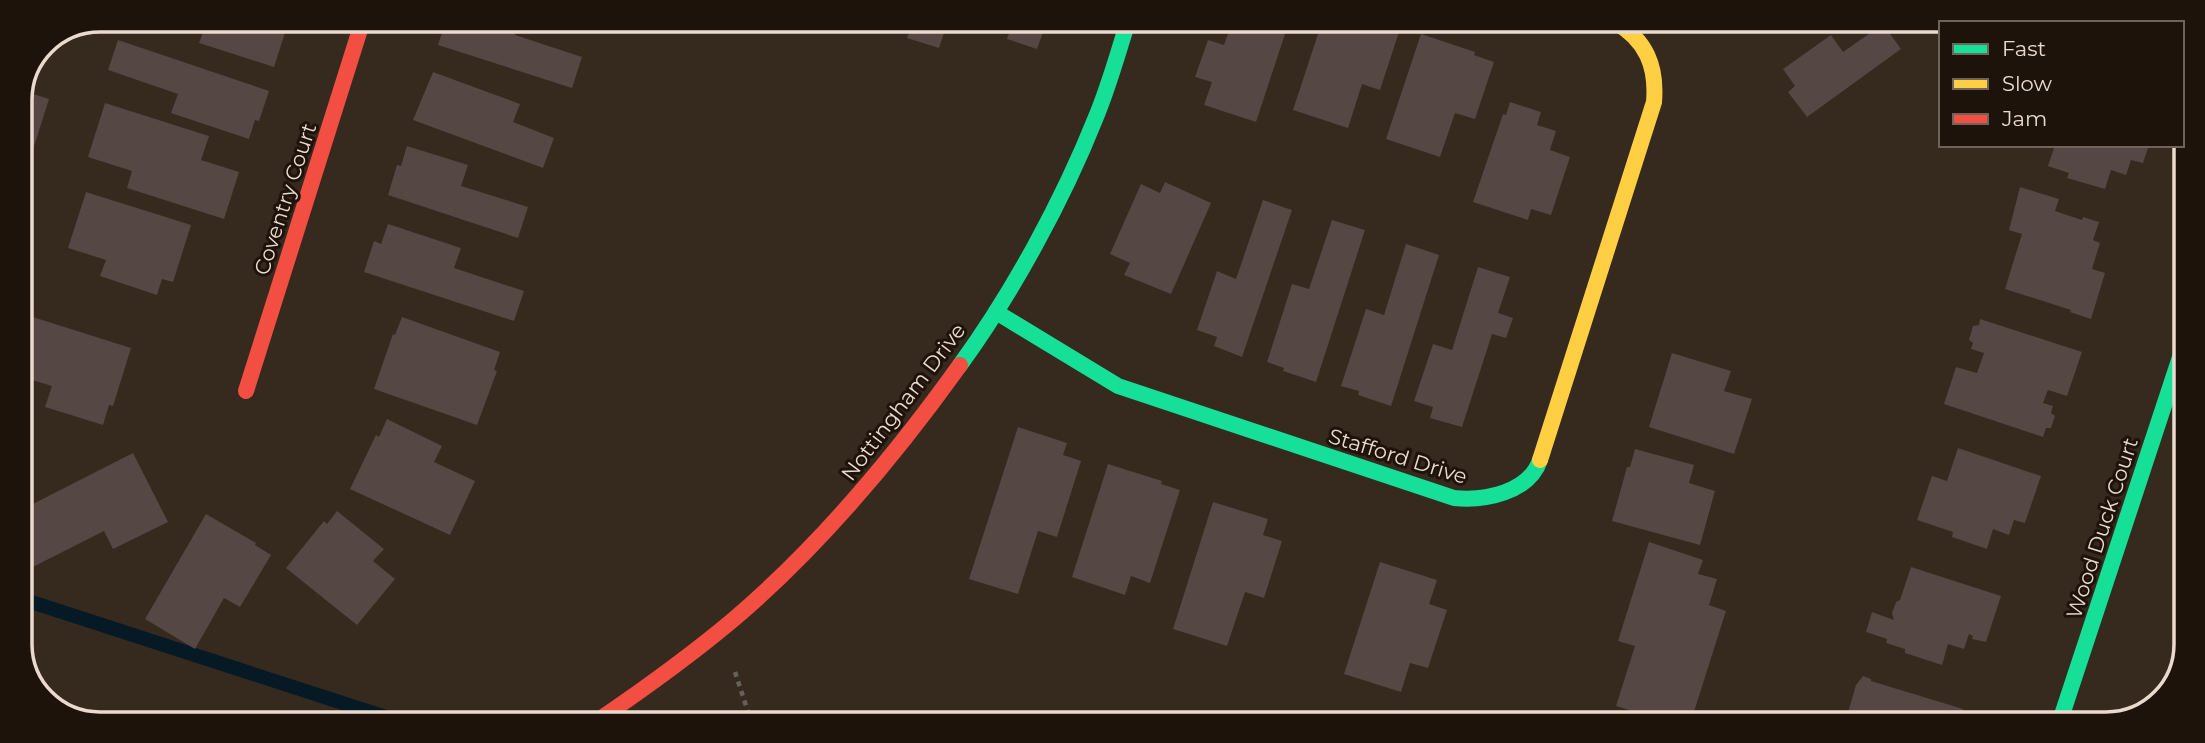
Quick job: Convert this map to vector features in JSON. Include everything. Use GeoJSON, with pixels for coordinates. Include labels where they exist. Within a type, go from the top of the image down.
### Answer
{"type":"FeatureCollection","features":[{"type":"Feature","properties":{"kind":"street","name":"Coventry Court"},"geometry":{"type":"LineString","coordinates":[[246,391],[359,32]]}},
{"type":"Feature","properties":{"kind":"street","name":"Nottingham Drive"},"geometry":{"type":"LineString","coordinates":[[610,712],[692,653],[763,593],[840,517],[889,461],[945,389],[996,312],[1035,244],[1102,103],[1125,32]]}},
{"type":"Feature","properties":{"kind":"street","name":"Stafford Drive"},"geometry":{"type":"LineString","coordinates":[[996,312],[1118,386],[1454,498],[1490,499],[1510,492],[1536,468],[1654,102],[1656,78],[1649,55],[1631,32]]}},
{"type":"Feature","properties":{"kind":"street","name":"Wood Duck Court"},"geometry":{"type":"LineString","coordinates":[[2063,712],[2174,377]]}},
{"type":"Feature","properties":{"kind":"path"},"geometry":{"type":"LineString","coordinates":[[733,663],[748,712]]}},
{"type":"Feature","properties":{"kind":"building"},"geometry":{"type":"Polygon","coordinates":[[[203,32],[285,32],[274,67],[199,43],[203,32]]]}},
{"type":"Feature","properties":{"kind":"building"},"geometry":{"type":"Polygon","coordinates":[[[442,32],[516,32],[515,35],[582,57],[572,88],[438,45],[442,32]]]}},
{"type":"Feature","properties":{"kind":"building"},"geometry":{"type":"Polygon","coordinates":[[[909,32],[944,32],[939,48],[907,38],[909,32]]]}},
{"type":"Feature","properties":{"kind":"building"},"geometry":{"type":"Polygon","coordinates":[[[1009,32],[1043,32],[1037,49],[1007,39],[1009,32]]]}},
{"type":"Feature","properties":{"kind":"building"},"geometry":{"type":"Polygon","coordinates":[[[1229,32],[1286,32],[1256,122],[1204,105],[1212,82],[1195,77],[1208,40],[1224,45],[1229,32]]]}},
{"type":"Feature","properties":{"kind":"building"},"geometry":{"type":"Polygon","coordinates":[[[1319,32],[1399,32],[1380,90],[1362,84],[1348,128],[1293,110],[1319,32]]]}},
{"type":"Feature","properties":{"kind":"building"},"geometry":{"type":"Polygon","coordinates":[[[1872,32],[1889,32],[1901,49],[1807,117],[1788,92],[1795,86],[1783,69],[1831,35],[1843,52],[1872,32]]]}},
{"type":"Feature","properties":{"kind":"building"},"geometry":{"type":"Polygon","coordinates":[[[1421,34],[1475,52],[1474,55],[1494,62],[1475,119],[1455,113],[1440,157],[1386,139],[1421,34]]]}},
{"type":"Feature","properties":{"kind":"building"},"geometry":{"type":"Polygon","coordinates":[[[118,40],[269,91],[259,121],[255,120],[249,139],[171,113],[178,94],[108,70],[118,40]]]}},
{"type":"Feature","properties":{"kind":"building"},"geometry":{"type":"Polygon","coordinates":[[[433,72],[520,104],[513,122],[554,138],[543,168],[413,120],[433,72]]]}},
{"type":"Feature","properties":{"kind":"building"},"geometry":{"type":"Polygon","coordinates":[[[32,94],[49,99],[32,153],[32,94]]]}},
{"type":"Feature","properties":{"kind":"building"},"geometry":{"type":"Polygon","coordinates":[[[1510,102],[1541,112],[1537,125],[1556,131],[1550,150],[1570,157],[1551,215],[1531,209],[1528,220],[1473,202],[1503,114],[1506,115],[1510,102]]]}},
{"type":"Feature","properties":{"kind":"building"},"geometry":{"type":"Polygon","coordinates":[[[105,103],[209,136],[201,160],[239,172],[224,219],[127,188],[132,171],[88,157],[105,103]]]}},
{"type":"Feature","properties":{"kind":"building"},"geometry":{"type":"Polygon","coordinates":[[[407,146],[468,165],[461,186],[528,207],[518,238],[388,195],[397,165],[401,166],[407,146]]]}},
{"type":"Feature","properties":{"kind":"building"},"geometry":{"type":"Polygon","coordinates":[[[2054,147],[2148,147],[2143,163],[2131,160],[2126,175],[2111,170],[2105,189],[2067,178],[2069,173],[2048,166],[2054,147]]]}},
{"type":"Feature","properties":{"kind":"building"},"geometry":{"type":"Polygon","coordinates":[[[1165,182],[1211,203],[1171,294],[1124,275],[1130,263],[1110,254],[1141,184],[1160,193],[1165,182]]]}},
{"type":"Feature","properties":{"kind":"building"},"geometry":{"type":"Polygon","coordinates":[[[2020,187],[2059,199],[2055,211],[2082,220],[2083,217],[2099,222],[2093,240],[2100,243],[2092,269],[2105,273],[2091,319],[2005,289],[2022,234],[2009,230],[2020,187]]]}},
{"type":"Feature","properties":{"kind":"building"},"geometry":{"type":"Polygon","coordinates":[[[86,192],[191,225],[173,282],[162,279],[157,295],[100,276],[106,260],[68,248],[86,192]]]}},
{"type":"Feature","properties":{"kind":"building"},"geometry":{"type":"Polygon","coordinates":[[[1263,200],[1292,210],[1242,357],[1214,346],[1217,337],[1197,330],[1217,271],[1236,279],[1263,200]]]}},
{"type":"Feature","properties":{"kind":"building"},"geometry":{"type":"Polygon","coordinates":[[[1332,220],[1365,230],[1316,382],[1283,371],[1284,368],[1267,362],[1292,284],[1309,289],[1332,220]]]}},
{"type":"Feature","properties":{"kind":"building"},"geometry":{"type":"Polygon","coordinates":[[[388,224],[461,248],[454,268],[524,291],[514,321],[364,272],[374,241],[381,244],[388,224]]]}},
{"type":"Feature","properties":{"kind":"building"},"geometry":{"type":"Polygon","coordinates":[[[1406,244],[1439,255],[1391,406],[1341,386],[1366,309],[1384,315],[1406,244]]]}},
{"type":"Feature","properties":{"kind":"building"},"geometry":{"type":"Polygon","coordinates":[[[1478,267],[1510,277],[1498,313],[1513,318],[1506,338],[1492,334],[1462,427],[1430,418],[1433,407],[1414,401],[1433,344],[1452,350],[1478,267]]]}},
{"type":"Feature","properties":{"kind":"building"},"geometry":{"type":"Polygon","coordinates":[[[32,317],[131,348],[113,406],[109,405],[103,425],[45,407],[52,386],[32,380],[32,317]]]}},
{"type":"Feature","properties":{"kind":"building"},"geometry":{"type":"Polygon","coordinates":[[[402,317],[500,352],[494,370],[497,371],[477,425],[374,389],[393,334],[395,335],[402,317]]]}},
{"type":"Feature","properties":{"kind":"building"},"geometry":{"type":"Polygon","coordinates":[[[1980,319],[2082,352],[2067,396],[2048,390],[2043,403],[2053,406],[2051,413],[2055,416],[2051,428],[2046,428],[2043,437],[1944,404],[1956,367],[1977,373],[1984,353],[1971,349],[1973,343],[1969,340],[1973,326],[1979,325],[1980,319]]]}},
{"type":"Feature","properties":{"kind":"building"},"geometry":{"type":"Polygon","coordinates":[[[1672,353],[1731,371],[1724,391],[1752,399],[1734,454],[1649,427],[1672,353]]]}},
{"type":"Feature","properties":{"kind":"building"},"geometry":{"type":"Polygon","coordinates":[[[387,419],[442,446],[434,462],[475,481],[450,535],[350,489],[376,435],[379,437],[387,419]]]}},
{"type":"Feature","properties":{"kind":"building"},"geometry":{"type":"Polygon","coordinates":[[[1018,427],[1067,443],[1063,455],[1081,461],[1057,537],[1038,531],[1018,594],[969,579],[1018,427]]]}},
{"type":"Feature","properties":{"kind":"building"},"geometry":{"type":"Polygon","coordinates":[[[1958,448],[2041,476],[2025,523],[2014,520],[2009,535],[1993,529],[1987,549],[1952,537],[1953,532],[1917,520],[1932,476],[1947,481],[1958,448]]]}},
{"type":"Feature","properties":{"kind":"building"},"geometry":{"type":"Polygon","coordinates":[[[1635,449],[1694,465],[1689,483],[1715,491],[1700,545],[1612,521],[1627,467],[1630,467],[1635,449]]]}},
{"type":"Feature","properties":{"kind":"building"},"geometry":{"type":"Polygon","coordinates":[[[133,453],[168,522],[113,549],[104,531],[32,567],[32,504],[133,453]]]}},
{"type":"Feature","properties":{"kind":"building"},"geometry":{"type":"Polygon","coordinates":[[[1108,464],[1162,481],[1161,484],[1180,490],[1150,583],[1131,576],[1125,595],[1072,577],[1108,464]]]}},
{"type":"Feature","properties":{"kind":"building"},"geometry":{"type":"Polygon","coordinates":[[[1213,502],[1268,519],[1263,535],[1282,541],[1264,598],[1245,592],[1227,646],[1173,629],[1213,502]]]}},
{"type":"Feature","properties":{"kind":"building"},"geometry":{"type":"Polygon","coordinates":[[[337,511],[384,549],[373,561],[395,579],[357,625],[286,568],[324,521],[327,524],[337,511]]]}},
{"type":"Feature","properties":{"kind":"building"},"geometry":{"type":"Polygon","coordinates":[[[206,514],[256,543],[255,545],[271,555],[240,607],[224,598],[195,649],[145,619],[206,514]]]}},
{"type":"Feature","properties":{"kind":"building"},"geometry":{"type":"Polygon","coordinates":[[[1649,542],[1703,560],[1698,574],[1717,579],[1709,605],[1726,611],[1694,712],[1635,712],[1616,706],[1635,646],[1618,641],[1649,542]]]}},
{"type":"Feature","properties":{"kind":"building"},"geometry":{"type":"Polygon","coordinates":[[[1380,562],[1437,580],[1429,604],[1447,610],[1428,668],[1410,663],[1401,692],[1344,674],[1380,562]]]}},
{"type":"Feature","properties":{"kind":"building"},"geometry":{"type":"Polygon","coordinates":[[[1911,567],[2001,596],[1986,642],[1972,639],[1973,636],[1969,634],[1964,649],[1948,644],[1942,665],[1905,653],[1905,649],[1886,643],[1887,639],[1866,632],[1872,612],[1894,620],[1892,613],[1896,602],[1900,600],[1911,567]]]}},
{"type":"Feature","properties":{"kind":"building"},"geometry":{"type":"Polygon","coordinates":[[[1863,676],[1871,681],[1963,709],[1962,712],[1848,712],[1856,685],[1863,676]]]}},
{"type":"Feature","properties":{"kind":"waterway"},"geometry":{"type":"LineString","coordinates":[[32,602],[370,712]]}},
{"type":"Feature","properties":{"kind":"traffic: fast"},"geometry":{"type":"LineString","coordinates":[[960,365],[1036,245],[1101,105],[1125,32]]}},
{"type":"Feature","properties":{"kind":"traffic: fast"},"geometry":{"type":"LineString","coordinates":[[996,312],[1118,386],[1454,498],[1491,496],[1516,487],[1526,480],[1540,460]]}},
{"type":"Feature","properties":{"kind":"traffic: fast"},"geometry":{"type":"LineString","coordinates":[[2063,712],[2174,377]]}},
{"type":"Feature","properties":{"kind":"traffic: slow"},"geometry":{"type":"LineString","coordinates":[[1540,460],[1654,102],[1651,66],[1642,46],[1629,32]]}},
{"type":"Feature","properties":{"kind":"traffic: jam"},"geometry":{"type":"LineString","coordinates":[[246,391],[359,32]]}},
{"type":"Feature","properties":{"kind":"traffic: jam"},"geometry":{"type":"LineString","coordinates":[[610,712],[717,633],[797,561],[855,499],[960,365]]}}]}
